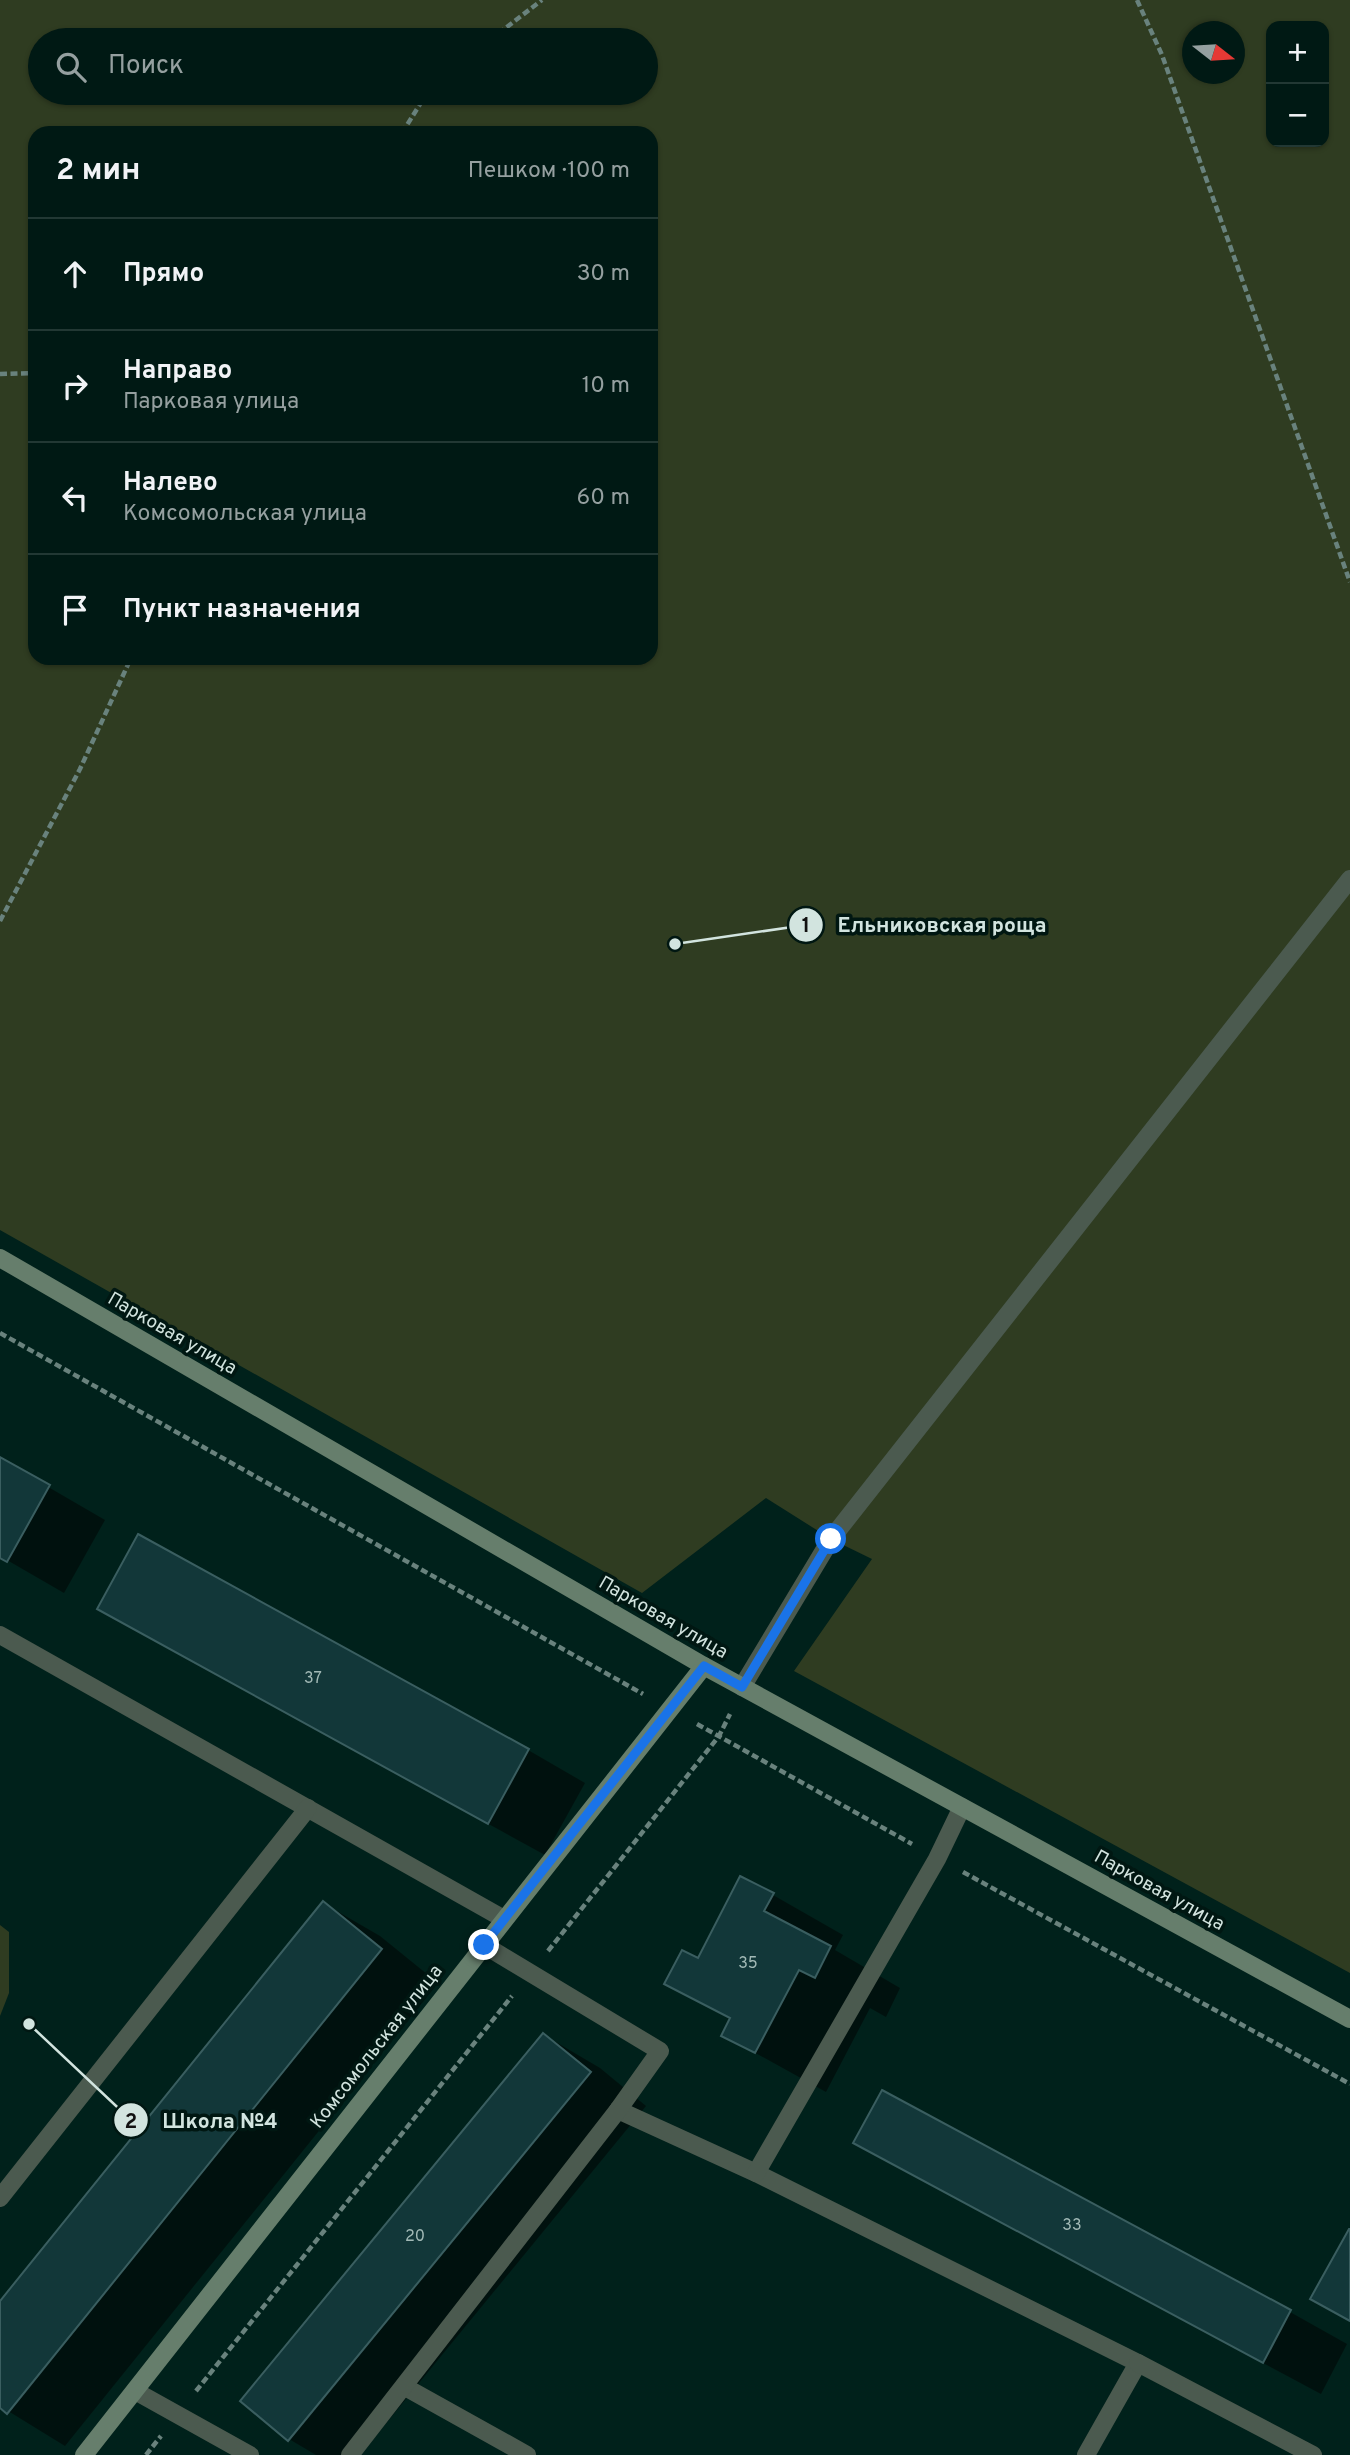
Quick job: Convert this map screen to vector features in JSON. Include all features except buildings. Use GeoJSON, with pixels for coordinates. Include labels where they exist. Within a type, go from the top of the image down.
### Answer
{"type":"FeatureCollection","features":[{"type":"Feature","properties":{"kind":"street"},"geometry":{"type":"LineString","coordinates":[[742,1687],[831,1539],[1350,879]]}},
{"type":"Feature","properties":{"kind":"street","name":"Парковая улица"},"geometry":{"type":"LineString","coordinates":[[0,1258],[704,1666],[1350,2019]]}},
{"type":"Feature","properties":{"kind":"street"},"geometry":{"type":"LineString","coordinates":[[0,1635],[504,1919]]}},
{"type":"Feature","properties":{"kind":"street","name":"Комсомольская улица"},"geometry":{"type":"LineString","coordinates":[[84,2455],[704,1666]]}},
{"type":"Feature","properties":{"kind":"street"},"geometry":{"type":"LineString","coordinates":[[756,2173],[937,1858],[962,1807]]}},
{"type":"Feature","properties":{"kind":"street"},"geometry":{"type":"LineString","coordinates":[[0,2198],[308,1808]]}},
{"type":"Feature","properties":{"kind":"street"},"geometry":{"type":"LineString","coordinates":[[350,2455],[618,2110],[660,2051],[484,1945]]}},
{"type":"Feature","properties":{"kind":"street"},"geometry":{"type":"LineString","coordinates":[[618,2110],[756,2173],[1138,2362],[1313,2455]]}},
{"type":"Feature","properties":{"kind":"street"},"geometry":{"type":"LineString","coordinates":[[1086,2455],[1138,2362]]}},
{"type":"Feature","properties":{"kind":"street"},"geometry":{"type":"LineString","coordinates":[[405,2387],[527,2455]]}},
{"type":"Feature","properties":{"kind":"street"},"geometry":{"type":"LineString","coordinates":[[135,2391],[250,2455]]}},
{"type":"Feature","properties":{"kind":"path"},"geometry":{"type":"LineString","coordinates":[[506,28],[542,0]]}},
{"type":"Feature","properties":{"kind":"path"},"geometry":{"type":"LineString","coordinates":[[1137,0],[1162,55],[1350,582]]}},
{"type":"Feature","properties":{"kind":"path"},"geometry":{"type":"LineString","coordinates":[[406,126],[420,105]]}},
{"type":"Feature","properties":{"kind":"path"},"geometry":{"type":"LineString","coordinates":[[0,374],[28,373]]}},
{"type":"Feature","properties":{"kind":"path"},"geometry":{"type":"LineString","coordinates":[[0,921],[80,769],[128,665]]}},
{"type":"Feature","properties":{"kind":"path"},"geometry":{"type":"LineString","coordinates":[[146,2455],[719,1736]]}},
{"type":"Feature","properties":{"kind":"green space"},"geometry":{"type":"Polygon","coordinates":[[[0,0],[1350,0],[1350,1973],[794,1671],[872,1559],[831,1539],[766,1498],[642,1593],[0,1230],[0,0]]]}},
{"type":"Feature","properties":{"kind":"green space"},"geometry":{"type":"Polygon","coordinates":[[[0,1925],[9,1932],[9,1993],[0,2016],[0,1925]]]}},
{"type":"Feature","properties":{"kind":"place","name":"Ельниковская роща"},"geometry":{"type":"Point","coordinates":[675,944]}},
{"type":"Feature","properties":{"kind":"place","name":"Школа №4"},"geometry":{"type":"Point","coordinates":[29,2024]}},
{"type":"Feature","properties":{"kind":"route"},"geometry":{"type":"LineString","coordinates":[[484,1945],[704,1666],[742,1687],[831,1539]]}}]}
